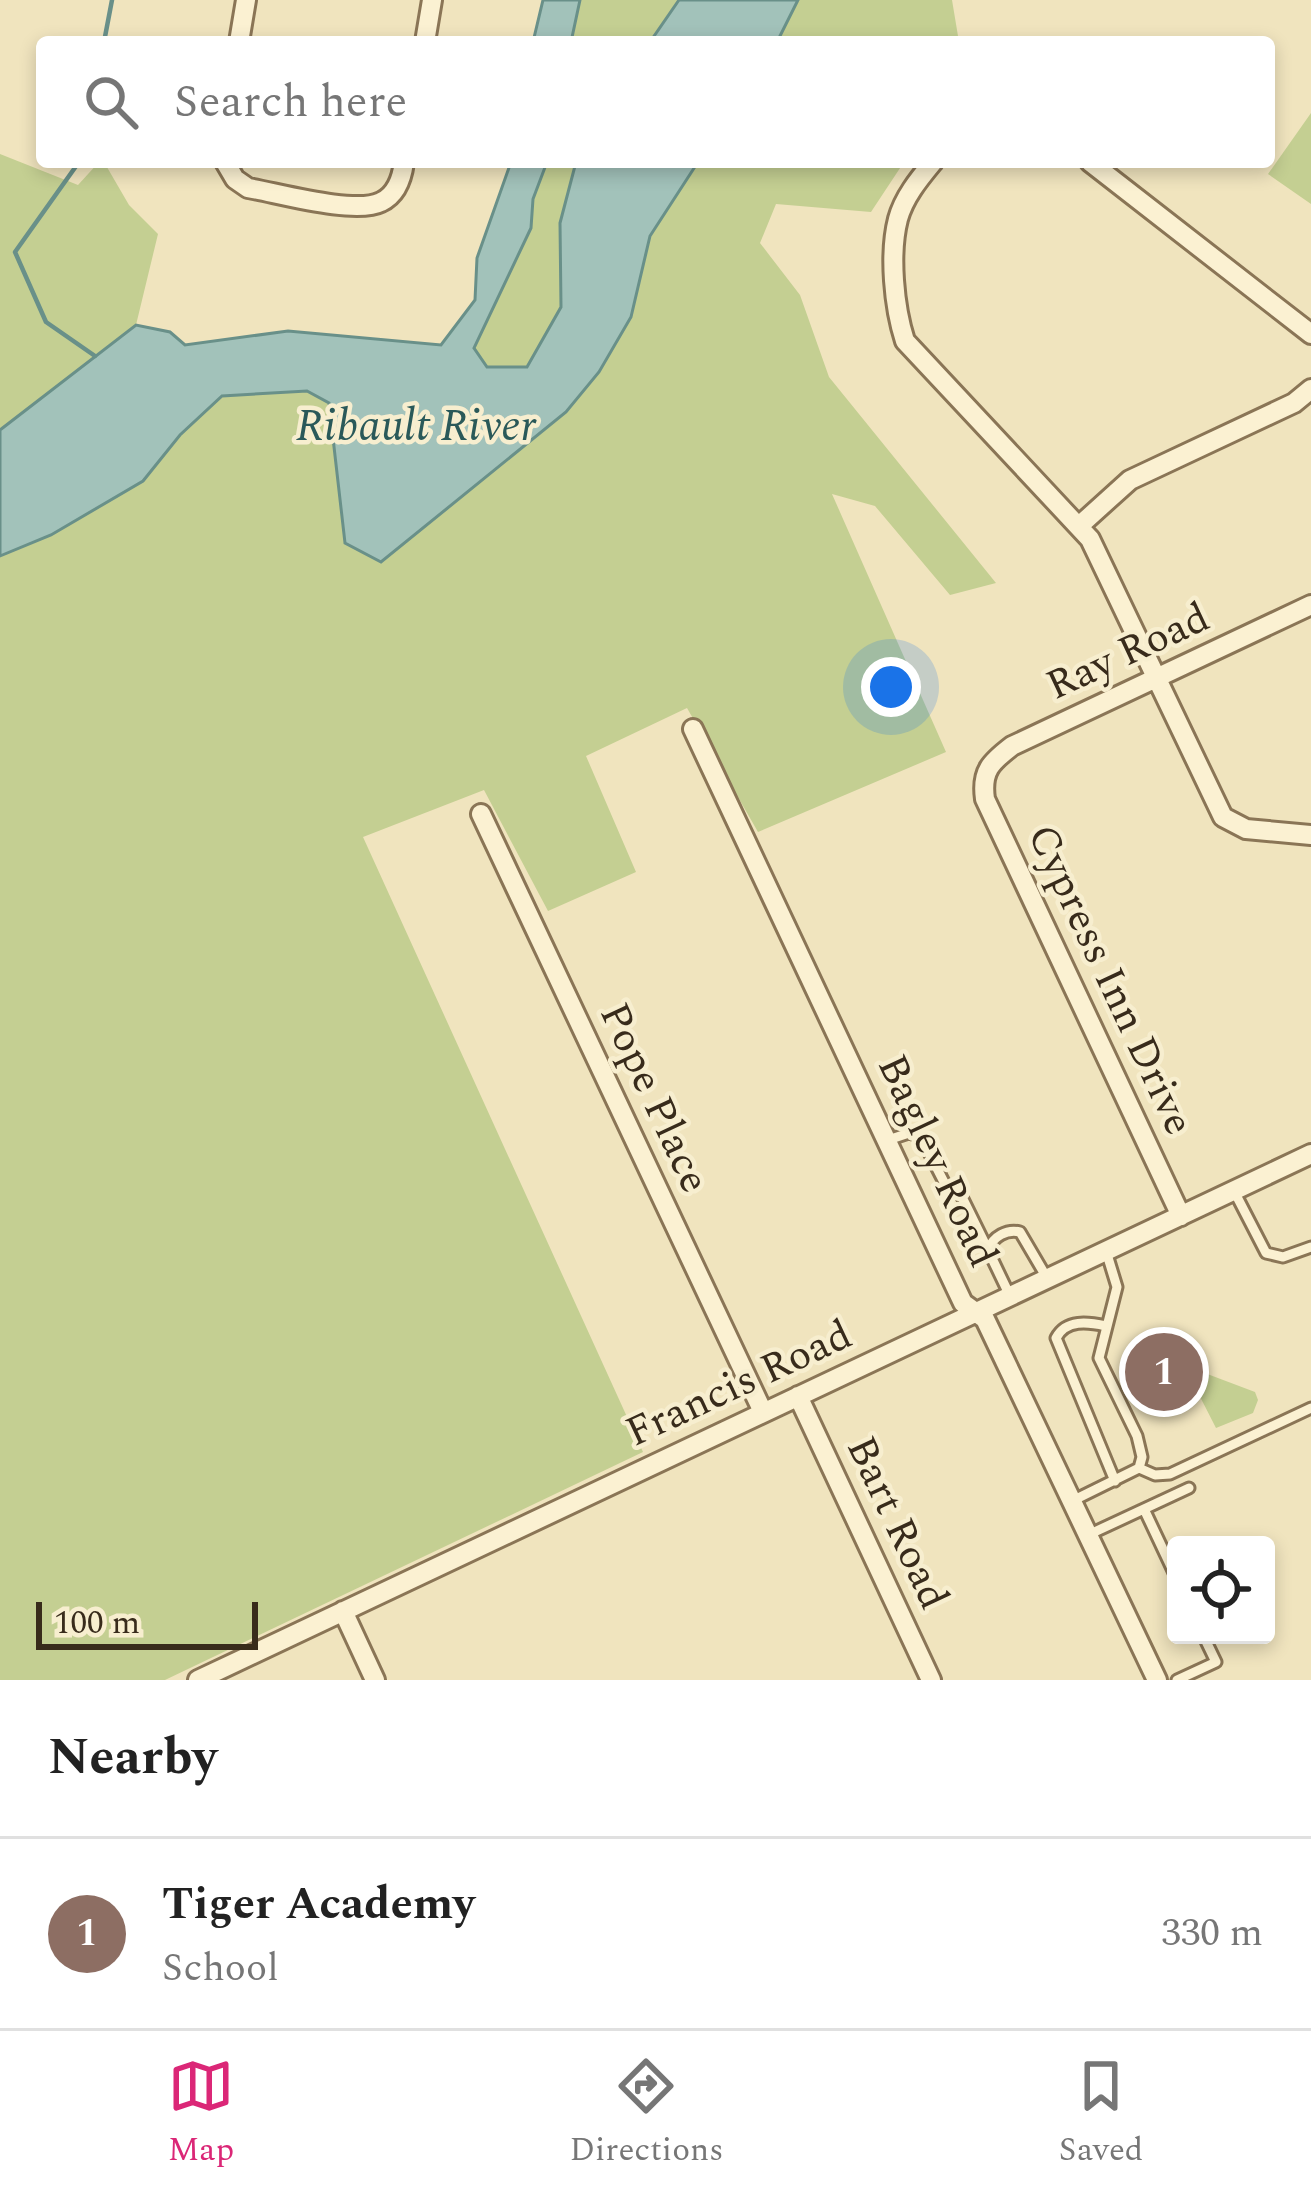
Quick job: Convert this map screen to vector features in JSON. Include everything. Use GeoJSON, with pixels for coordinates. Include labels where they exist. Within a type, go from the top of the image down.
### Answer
{"type":"FeatureCollection","features":[{"type":"Feature","properties":{"kind":"street"},"geometry":{"type":"LineString","coordinates":[[240,36],[246,0]]}},
{"type":"Feature","properties":{"kind":"street"},"geometry":{"type":"LineString","coordinates":[[426,36],[432,0]]}},
{"type":"Feature","properties":{"kind":"street"},"geometry":{"type":"LineString","coordinates":[[229,168],[248,188],[357,206],[383,202],[394,193],[402,168]]}},
{"type":"Feature","properties":{"kind":"street"},"geometry":{"type":"LineString","coordinates":[[1098,168],[1311,334]]}},
{"type":"Feature","properties":{"kind":"street"},"geometry":{"type":"LineString","coordinates":[[926,170],[898,219],[897,307],[905,341],[1090,539],[1223,817],[1246,829],[1311,836]]}},
{"type":"Feature","properties":{"kind":"street"},"geometry":{"type":"LineString","coordinates":[[1078,526],[1130,480],[1294,403],[1311,389]]}},
{"type":"Feature","properties":{"kind":"street","name":"Ray Road"},"geometry":{"type":"LineString","coordinates":[[984,774],[1012,746],[1311,605]]}},
{"type":"Feature","properties":{"kind":"street","name":"Bagley Road"},"geometry":{"type":"LineString","coordinates":[[693,729],[963,1303],[985,1319],[1157,1680]]}},
{"type":"Feature","properties":{"kind":"street","name":"Cypress Inn Drive"},"geometry":{"type":"LineString","coordinates":[[984,774],[985,799],[1181,1216]]}},
{"type":"Feature","properties":{"kind":"street","name":"Pope Place"},"geometry":{"type":"LineString","coordinates":[[481,814],[763,1412]]}},
{"type":"Feature","properties":{"kind":"street","name":"Francis Road"},"geometry":{"type":"LineString","coordinates":[[198,1680],[1311,1154]]}},
{"type":"Feature","properties":{"kind":"street","name":"Bart Road"},"geometry":{"type":"LineString","coordinates":[[798,1396],[931,1680]]}},
{"type":"Feature","properties":{"kind":"street"},"geometry":{"type":"LineString","coordinates":[[343,1611],[375,1680]]}},
{"type":"Feature","properties":{"kind":"lane"},"geometry":{"type":"LineString","coordinates":[[888,1140],[909,1133],[921,1137],[947,1188],[960,1193],[1010,1296]]}},
{"type":"Feature","properties":{"kind":"lane"},"geometry":{"type":"LineString","coordinates":[[1234,1191],[1266,1253],[1283,1257],[1311,1247]]}},
{"type":"Feature","properties":{"kind":"lane"},"geometry":{"type":"LineString","coordinates":[[988,1250],[998,1236],[1021,1232],[1047,1279]]}},
{"type":"Feature","properties":{"kind":"lane"},"geometry":{"type":"LineString","coordinates":[[1072,1501],[1139,1468],[1142,1457],[1100,1358],[1117,1287],[1106,1251]]}},
{"type":"Feature","properties":{"kind":"lane"},"geometry":{"type":"LineString","coordinates":[[1106,1326],[1073,1324],[1060,1330],[1056,1338],[1115,1481]]}},
{"type":"Feature","properties":{"kind":"lane"},"geometry":{"type":"LineString","coordinates":[[1139,1468],[1155,1475],[1170,1474],[1311,1408]]}},
{"type":"Feature","properties":{"kind":"lane"},"geometry":{"type":"LineString","coordinates":[[1088,1535],[1189,1488]]}},
{"type":"Feature","properties":{"kind":"lane"},"geometry":{"type":"LineString","coordinates":[[1144,1509],[1167,1558]]}},
{"type":"Feature","properties":{"kind":"lane"},"geometry":{"type":"LineString","coordinates":[[1177,1680],[1216,1662],[1207,1644]]}},
{"type":"Feature","properties":{"kind":"green space"},"geometry":{"type":"Polygon","coordinates":[[[580,0],[679,0],[654,36],[572,36],[580,0]]]}},
{"type":"Feature","properties":{"kind":"green space"},"geometry":{"type":"Polygon","coordinates":[[[798,0],[952,0],[958,36],[780,36],[798,0]]]}},
{"type":"Feature","properties":{"kind":"green space"},"geometry":{"type":"Polygon","coordinates":[[[1311,113],[1311,204],[1268,174],[1311,113]]]}},
{"type":"Feature","properties":{"kind":"green space"},"geometry":{"type":"Polygon","coordinates":[[[0,154],[78,185],[94,168],[107,168],[129,205],[158,234],[136,325],[0,430],[0,154]]]}},
{"type":"Feature","properties":{"kind":"green space"},"geometry":{"type":"Polygon","coordinates":[[[545,168],[574,168],[560,223],[561,307],[527,368],[486,367],[474,348],[531,228],[533,199],[545,168]]]}},
{"type":"Feature","properties":{"kind":"green space"},"geometry":{"type":"Polygon","coordinates":[[[694,168],[900,168],[871,212],[776,204],[760,243],[800,295],[829,377],[996,583],[950,595],[875,506],[832,494],[946,752],[758,832],[687,708],[586,756],[636,872],[548,911],[484,790],[363,837],[643,1452],[165,1680],[0,1680],[0,556],[51,535],[143,481],[180,435],[222,396],[307,391],[329,402],[345,543],[381,562],[566,412],[599,372],[631,317],[650,236],[694,168]]]}},
{"type":"Feature","properties":{"kind":"green space"},"geometry":{"type":"Polygon","coordinates":[[[1202,1372],[1255,1392],[1258,1400],[1253,1413],[1216,1428],[1193,1383],[1194,1375],[1202,1372]]]}},
{"type":"Feature","properties":{"kind":"water"},"geometry":{"type":"Polygon","coordinates":[[[543,0],[580,0],[572,36],[534,36],[543,0]]]}},
{"type":"Feature","properties":{"kind":"water"},"geometry":{"type":"Polygon","coordinates":[[[679,0],[798,0],[780,36],[654,36],[679,0]]]}},
{"type":"Feature","properties":{"kind":"water","name":"Ribault River"},"geometry":{"type":"Polygon","coordinates":[[[509,168],[545,168],[533,199],[531,228],[474,348],[487,367],[527,367],[561,307],[560,223],[574,168],[694,168],[650,236],[631,317],[599,372],[566,412],[381,562],[345,543],[329,403],[307,391],[222,396],[180,435],[143,481],[51,535],[0,556],[0,430],[136,325],[170,332],[185,345],[288,331],[441,345],[475,300],[477,258],[509,168]]]}},
{"type":"Feature","properties":{"kind":"waterway"},"geometry":{"type":"LineString","coordinates":[[105,36],[112,0]]}},
{"type":"Feature","properties":{"kind":"waterway"},"geometry":{"type":"LineString","coordinates":[[75,168],[15,252],[46,322],[95,356]]}},
{"type":"Feature","properties":{"kind":"place","name":"Tiger Academy"},"geometry":{"type":"Point","coordinates":[1164,1372]}}]}
